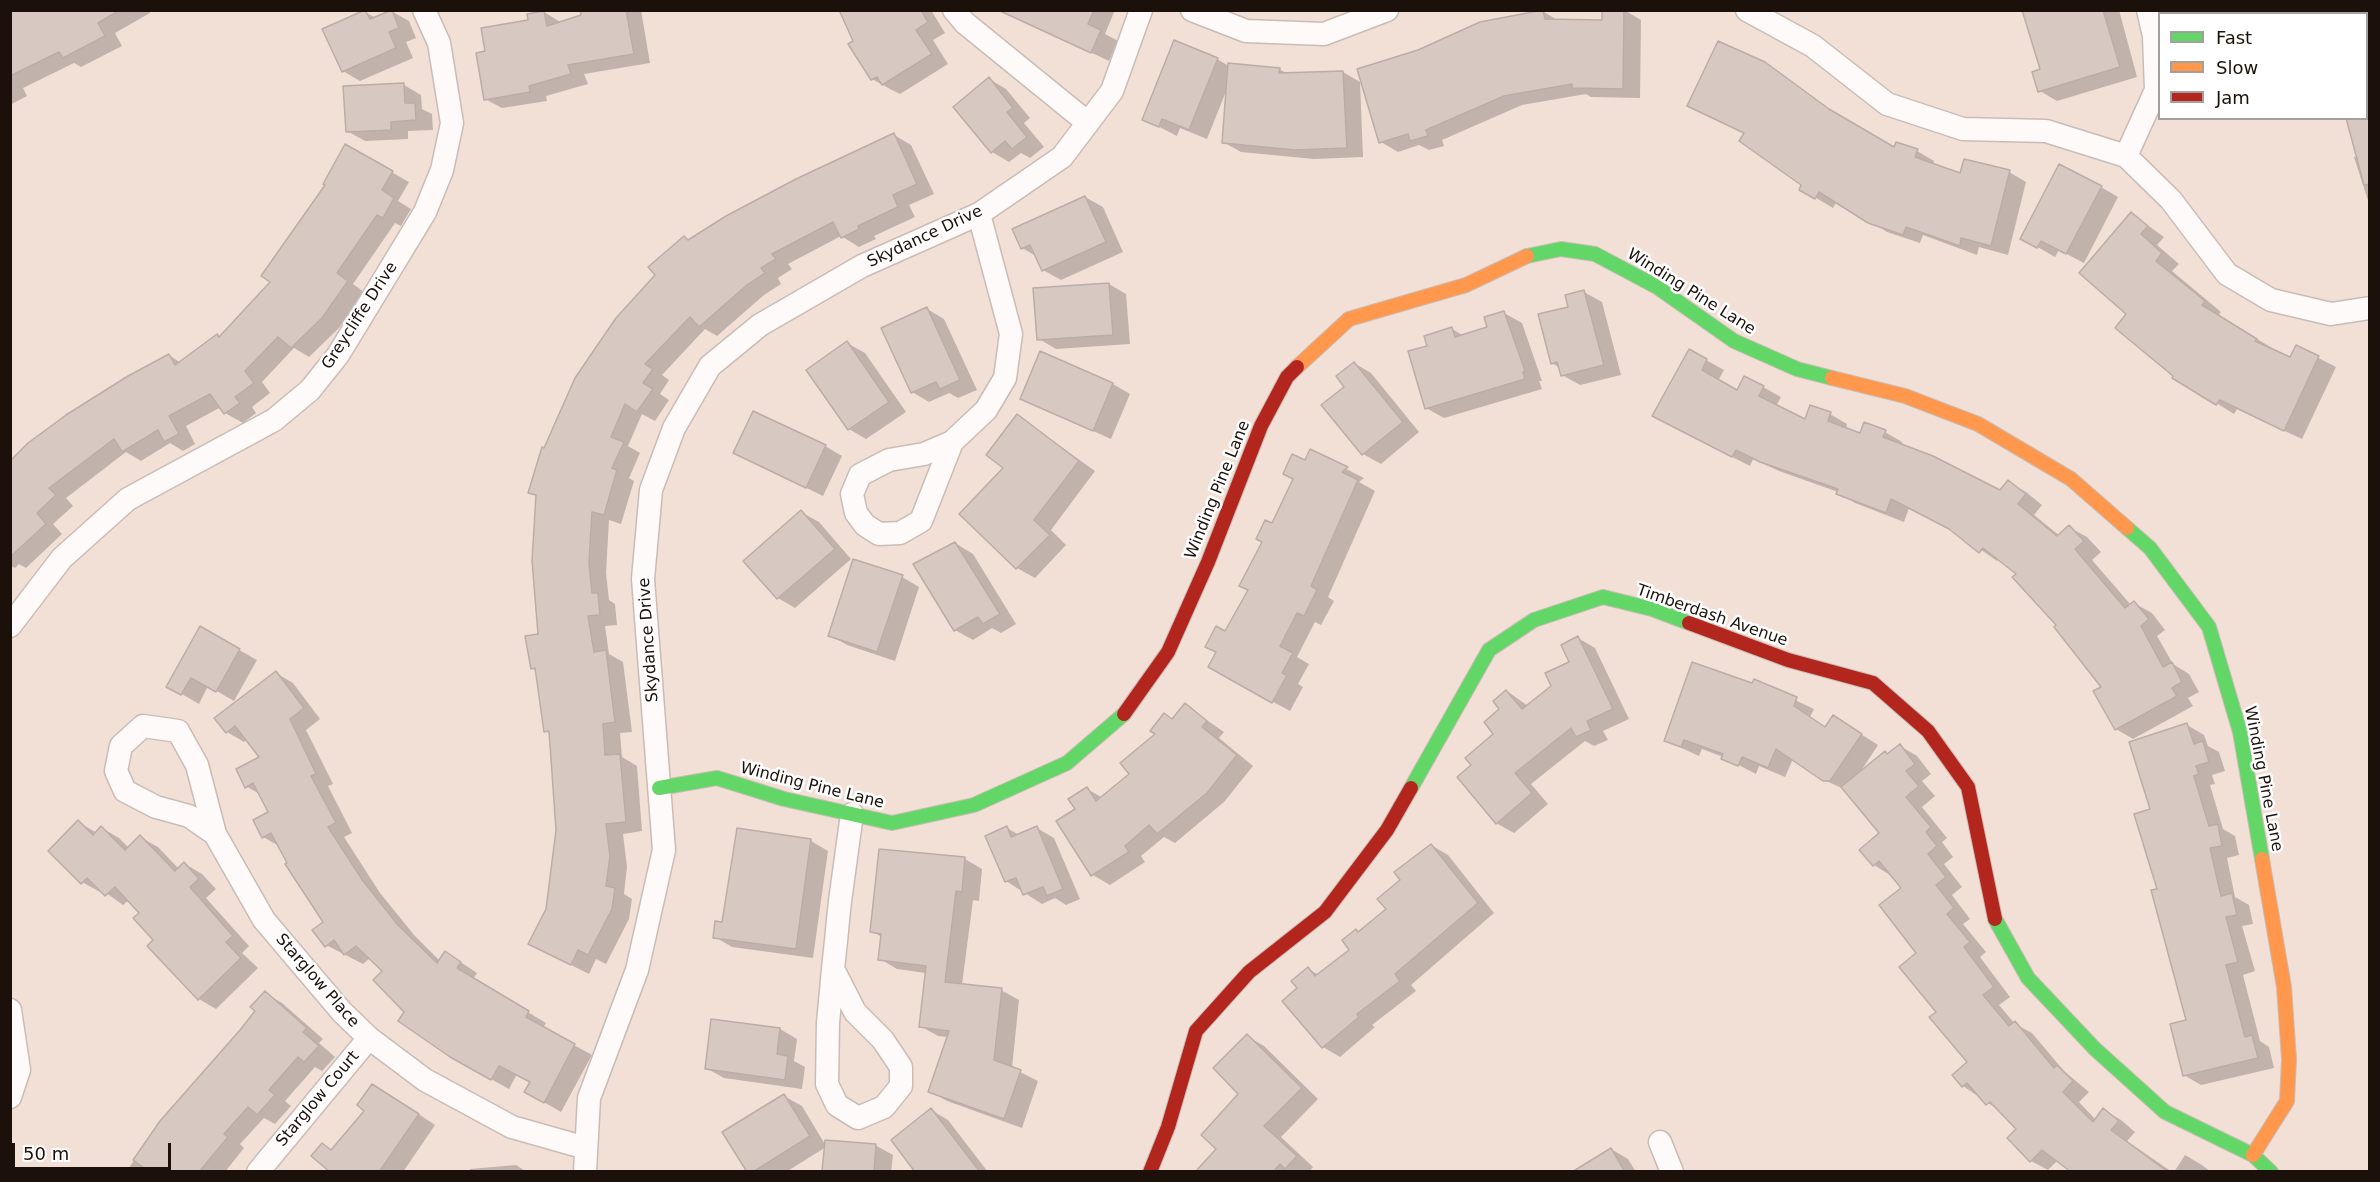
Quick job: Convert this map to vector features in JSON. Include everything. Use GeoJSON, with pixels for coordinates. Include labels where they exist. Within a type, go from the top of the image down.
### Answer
{"type":"FeatureCollection","features":[{"type":"Feature","properties":{"kind":"street"},"geometry":{"type":"LineString","coordinates":[[954,10],[965,23],[1088,123]]}},
{"type":"Feature","properties":{"kind":"street","name":"Skydance Drive"},"geometry":{"type":"LineString","coordinates":[[585,1172],[589,1098],[637,970],[664,850],[643,579],[651,490],[674,428],[710,366],[760,325],[862,266],[979,214],[1062,157],[1112,91],[1141,10]]}},
{"type":"Feature","properties":{"kind":"street"},"geometry":{"type":"LineString","coordinates":[[1192,10],[1246,31],[1324,34],[1387,10]]}},
{"type":"Feature","properties":{"kind":"street"},"geometry":{"type":"LineString","coordinates":[[1747,10],[1813,46],[1887,104],[1963,129],[2046,131],[2126,156],[2171,200],[2227,274],[2271,300],[2331,314],[2370,308]]}},
{"type":"Feature","properties":{"kind":"street"},"geometry":{"type":"LineString","coordinates":[[2126,156],[2156,90],[2154,36],[2148,10]]}},
{"type":"Feature","properties":{"kind":"street","name":"Greycliffe Drive"},"geometry":{"type":"LineString","coordinates":[[10,626],[62,558],[128,499],[274,420],[310,390],[338,355],[425,212],[442,170],[452,123],[439,43],[425,11]]}},
{"type":"Feature","properties":{"kind":"street"},"geometry":{"type":"LineString","coordinates":[[952,442],[921,521],[900,533],[879,534],[865,525],[856,513],[852,494],[860,475],[889,460],[924,454],[952,442],[986,410],[1005,378],[1011,334],[979,214]]}},
{"type":"Feature","properties":{"kind":"street","name":"Winding Pine Lane"},"geometry":{"type":"LineString","coordinates":[[659,788],[717,778],[784,798],[892,823],[974,805],[1067,764],[1123,716],[1168,652],[1208,562],[1261,426],[1287,377],[1349,319],[1466,285],[1520,258],[1561,249],[1595,254],[1657,287],[1734,341],[1797,369],[1905,396],[1978,424],[2071,478],[2150,548],[2209,627],[2240,732],[2284,987],[2289,1059],[2287,1101],[2253,1155]]}},
{"type":"Feature","properties":{"kind":"street","name":"Timberdash Avenue"},"geometry":{"type":"LineString","coordinates":[[1150,1172],[1168,1127],[1196,1031],[1249,972],[1325,912],[1387,830],[1489,650],[1534,620],[1603,597],[1652,609],[1788,660],[1873,683],[1928,731],[1968,787],[1995,923],[2028,978],[2095,1049],[2165,1112],[2253,1155],[2271,1172]]}},
{"type":"Feature","properties":{"kind":"street","name":"Starglow Place"},"geometry":{"type":"LineString","coordinates":[[215,834],[189,816],[156,807],[126,791],[116,771],[121,746],[143,726],[178,731],[197,765],[215,834],[264,920],[342,1012],[369,1038],[425,1080],[512,1127],[586,1148]]}},
{"type":"Feature","properties":{"kind":"street"},"geometry":{"type":"LineString","coordinates":[[833,969],[855,1012],[883,1040],[901,1067],[901,1086],[884,1107],[858,1118],[837,1105],[827,1084],[828,1023],[833,969],[852,814]]}},
{"type":"Feature","properties":{"kind":"street"},"geometry":{"type":"LineString","coordinates":[[10,1010],[19,1070],[10,1096]]}},
{"type":"Feature","properties":{"kind":"street","name":"Starglow Court"},"geometry":{"type":"LineString","coordinates":[[265,1168],[369,1038]]}},
{"type":"Feature","properties":{"kind":"street"},"geometry":{"type":"LineString","coordinates":[[1660,1142],[1672,1172]]}},
{"type":"Feature","properties":{"kind":"building"},"geometry":{"type":"Polygon","coordinates":[[[10,10],[120,10],[98,23],[105,36],[63,58],[59,52],[10,76],[10,10]]]}},
{"type":"Feature","properties":{"kind":"building"},"geometry":{"type":"Polygon","coordinates":[[[365,10],[370,19],[392,10],[399,28],[389,32],[396,48],[342,72],[322,29],[365,10]]]}},
{"type":"Feature","properties":{"kind":"building"},"geometry":{"type":"Polygon","coordinates":[[[580,10],[626,10],[634,54],[568,65],[571,74],[529,86],[530,92],[484,100],[476,53],[485,51],[481,28],[528,20],[527,14],[544,11],[547,26],[581,15],[580,10]]]}},
{"type":"Feature","properties":{"kind":"building"},"geometry":{"type":"Polygon","coordinates":[[[839,10],[921,10],[928,22],[916,30],[932,54],[882,85],[877,77],[871,80],[848,44],[853,41],[839,10]]]}},
{"type":"Feature","properties":{"kind":"building"},"geometry":{"type":"Polygon","coordinates":[[[998,10],[1094,10],[1088,24],[1101,30],[1091,53],[998,10]]]}},
{"type":"Feature","properties":{"kind":"building"},"geometry":{"type":"Polygon","coordinates":[[[1543,10],[1545,19],[1602,20],[1602,10],[1624,10],[1623,89],[1572,88],[1572,84],[1504,96],[1426,130],[1428,136],[1410,141],[1408,134],[1379,143],[1357,69],[1418,50],[1480,22],[1543,10]]]}},
{"type":"Feature","properties":{"kind":"building"},"geometry":{"type":"Polygon","coordinates":[[[2022,10],[2103,10],[2120,67],[2038,92],[2032,72],[2040,69],[2022,10]]]}},
{"type":"Feature","properties":{"kind":"building"},"geometry":{"type":"Polygon","coordinates":[[[1174,40],[1218,58],[1189,130],[1162,119],[1159,127],[1142,120],[1174,40]]]}},
{"type":"Feature","properties":{"kind":"building"},"geometry":{"type":"Polygon","coordinates":[[[1718,41],[1765,62],[1829,109],[1894,147],[1896,142],[1918,149],[1915,157],[1960,173],[1964,159],[2010,170],[1991,246],[1961,238],[1960,246],[1906,227],[1903,235],[1868,223],[1819,192],[1815,199],[1799,190],[1801,185],[1739,141],[1744,133],[1687,106],[1718,41]]]}},
{"type":"Feature","properties":{"kind":"building"},"geometry":{"type":"Polygon","coordinates":[[[1228,63],[1280,68],[1279,73],[1343,71],[1347,148],[1295,150],[1222,143],[1228,63]]]}},
{"type":"Feature","properties":{"kind":"building"},"geometry":{"type":"Polygon","coordinates":[[[989,77],[1013,108],[1007,112],[1027,137],[1012,149],[1005,141],[991,153],[953,107],[989,77]]]}},
{"type":"Feature","properties":{"kind":"building"},"geometry":{"type":"Polygon","coordinates":[[[404,83],[405,103],[415,103],[416,120],[391,122],[391,130],[346,132],[343,86],[404,83]]]}},
{"type":"Feature","properties":{"kind":"building"},"geometry":{"type":"Polygon","coordinates":[[[2370,118],[2370,184],[2364,185],[2347,120],[2368,120],[2370,118]]]}},
{"type":"Feature","properties":{"kind":"building"},"geometry":{"type":"Polygon","coordinates":[[[894,133],[917,184],[893,195],[898,207],[858,226],[859,229],[841,238],[833,222],[772,254],[776,259],[761,268],[765,273],[747,285],[699,327],[690,317],[645,364],[653,369],[643,383],[653,389],[637,412],[625,404],[611,437],[624,442],[612,468],[617,470],[604,515],[592,512],[589,563],[592,593],[598,593],[600,615],[588,616],[594,652],[606,650],[615,722],[603,724],[605,755],[620,754],[626,822],[606,824],[610,856],[606,886],[615,888],[612,909],[588,955],[578,950],[571,965],[528,944],[546,909],[556,830],[549,731],[544,732],[535,668],[531,669],[525,636],[538,634],[532,561],[536,495],[528,493],[542,447],[544,448],[575,378],[616,318],[655,275],[648,267],[684,236],[688,240],[726,216],[796,179],[894,133]]]}},
{"type":"Feature","properties":{"kind":"building"},"geometry":{"type":"Polygon","coordinates":[[[345,144],[393,171],[382,190],[394,198],[383,218],[377,215],[337,273],[348,281],[322,318],[291,348],[278,337],[245,371],[254,383],[235,397],[240,403],[224,414],[210,394],[169,416],[179,434],[164,442],[158,430],[122,452],[114,439],[49,488],[56,495],[37,513],[46,524],[10,557],[10,461],[28,443],[66,415],[128,376],[169,354],[175,365],[217,334],[219,337],[270,282],[261,276],[325,185],[323,184],[345,144]]]}},
{"type":"Feature","properties":{"kind":"building"},"geometry":{"type":"Polygon","coordinates":[[[2059,164],[2102,186],[2066,254],[2041,241],[2037,248],[2020,239],[2059,164]]]}},
{"type":"Feature","properties":{"kind":"building"},"geometry":{"type":"Polygon","coordinates":[[[1085,196],[1106,242],[1042,271],[1030,245],[1021,249],[1012,229],[1085,196]]]}},
{"type":"Feature","properties":{"kind":"building"},"geometry":{"type":"Polygon","coordinates":[[[2131,212],[2148,226],[2141,234],[2162,253],[2156,261],[2205,301],[2202,305],[2257,339],[2255,341],[2290,357],[2296,345],[2319,356],[2284,431],[2220,400],[2216,405],[2172,378],[2173,376],[2115,328],[2126,314],[2079,273],[2131,212]]]}},
{"type":"Feature","properties":{"kind":"building"},"geometry":{"type":"Polygon","coordinates":[[[1109,283],[1113,335],[1037,340],[1033,288],[1109,283]]]}},
{"type":"Feature","properties":{"kind":"building"},"geometry":{"type":"Polygon","coordinates":[[[1584,290],[1604,365],[1561,376],[1557,362],[1551,364],[1538,314],[1568,307],[1565,295],[1584,290]]]}},
{"type":"Feature","properties":{"kind":"building"},"geometry":{"type":"Polygon","coordinates":[[[927,307],[960,380],[940,389],[936,382],[911,393],[881,328],[927,307]]]}},
{"type":"Feature","properties":{"kind":"building"},"geometry":{"type":"Polygon","coordinates":[[[1504,311],[1525,371],[1523,372],[1525,379],[1425,409],[1408,351],[1427,346],[1424,336],[1452,327],[1455,337],[1487,327],[1484,317],[1504,311]]]}},
{"type":"Feature","properties":{"kind":"building"},"geometry":{"type":"Polygon","coordinates":[[[847,341],[889,402],[848,430],[806,370],[847,341]]]}},
{"type":"Feature","properties":{"kind":"building"},"geometry":{"type":"Polygon","coordinates":[[[1689,349],[1707,359],[1702,370],[1737,390],[1744,376],[1764,386],[1759,396],[1805,419],[1810,405],[1831,412],[1828,421],[1860,433],[1864,422],[1886,430],[1883,437],[1933,456],[2000,490],[2008,480],[2026,494],[2018,504],[2057,536],[2069,525],[2084,541],[2075,549],[2125,608],[2134,601],[2149,619],[2141,626],[2163,667],[2172,662],[2182,682],[2172,688],[2177,696],[2115,730],[2093,691],[2101,687],[2054,627],[2056,625],[2012,577],[2016,574],[1983,548],[1979,553],[1949,529],[1891,499],[1886,513],[1836,494],[1838,489],[1760,462],[1736,450],[1732,457],[1652,416],[1689,349]]]}},
{"type":"Feature","properties":{"kind":"building"},"geometry":{"type":"Polygon","coordinates":[[[1040,351],[1113,383],[1093,431],[1020,399],[1040,351]]]}},
{"type":"Feature","properties":{"kind":"building"},"geometry":{"type":"Polygon","coordinates":[[[1354,362],[1403,422],[1362,455],[1321,405],[1344,387],[1336,376],[1354,362]]]}},
{"type":"Feature","properties":{"kind":"building"},"geometry":{"type":"Polygon","coordinates":[[[753,411],[826,445],[806,488],[733,453],[753,411]]]}},
{"type":"Feature","properties":{"kind":"building"},"geometry":{"type":"Polygon","coordinates":[[[1017,414],[1079,461],[1034,520],[1050,535],[1016,569],[959,514],[1003,468],[986,455],[1017,414]]]}},
{"type":"Feature","properties":{"kind":"building"},"geometry":{"type":"Polygon","coordinates":[[[1310,449],[1348,467],[1342,472],[1358,480],[1311,586],[1317,590],[1304,616],[1297,613],[1280,646],[1293,653],[1282,673],[1287,675],[1272,703],[1208,667],[1216,652],[1205,647],[1216,626],[1225,631],[1248,590],[1239,586],[1262,542],[1256,539],[1265,520],[1272,523],[1293,479],[1283,474],[1292,454],[1305,460],[1310,449]]]}},
{"type":"Feature","properties":{"kind":"building"},"geometry":{"type":"Polygon","coordinates":[[[801,510],[835,549],[777,599],[743,561],[801,510]]]}},
{"type":"Feature","properties":{"kind":"building"},"geometry":{"type":"Polygon","coordinates":[[[955,542],[1000,614],[983,624],[978,617],[954,631],[913,564],[955,542]]]}},
{"type":"Feature","properties":{"kind":"building"},"geometry":{"type":"Polygon","coordinates":[[[853,559],[903,575],[877,652],[828,636],[853,559]]]}},
{"type":"Feature","properties":{"kind":"building"},"geometry":{"type":"Polygon","coordinates":[[[200,626],[240,649],[216,692],[191,678],[181,695],[166,687],[200,626]]]}},
{"type":"Feature","properties":{"kind":"building"},"geometry":{"type":"Polygon","coordinates":[[[1578,636],[1613,709],[1587,721],[1591,730],[1576,737],[1571,728],[1515,773],[1532,793],[1496,824],[1457,777],[1471,765],[1465,758],[1493,734],[1484,722],[1499,709],[1493,701],[1506,690],[1522,709],[1551,686],[1545,673],[1569,662],[1561,645],[1578,636]]]}},
{"type":"Feature","properties":{"kind":"building"},"geometry":{"type":"Polygon","coordinates":[[[1692,662],[1752,683],[1754,679],[1797,697],[1794,706],[1825,727],[1833,715],[1862,734],[1830,781],[1823,781],[1776,749],[1768,768],[1742,757],[1738,766],[1721,759],[1723,754],[1684,740],[1681,747],[1664,741],[1692,662]]]}},
{"type":"Feature","properties":{"kind":"building"},"geometry":{"type":"Polygon","coordinates":[[[276,671],[304,708],[290,719],[316,774],[311,776],[336,823],[328,827],[363,881],[398,925],[437,963],[445,951],[461,962],[457,968],[529,1011],[526,1017],[575,1044],[544,1103],[524,1092],[530,1082],[499,1066],[491,1080],[450,1057],[398,1021],[404,1012],[373,980],[382,971],[356,946],[344,955],[334,940],[325,947],[312,930],[323,922],[285,864],[287,863],[271,833],[262,838],[253,820],[268,812],[253,783],[245,788],[236,769],[259,757],[235,726],[226,733],[214,718],[276,671]]]}},
{"type":"Feature","properties":{"kind":"building"},"geometry":{"type":"Polygon","coordinates":[[[1185,703],[1207,721],[1202,727],[1237,755],[1207,793],[1157,834],[1149,825],[1125,846],[1129,852],[1091,876],[1056,821],[1075,809],[1068,799],[1087,787],[1096,801],[1129,774],[1120,763],[1155,734],[1150,731],[1164,713],[1172,719],[1185,703]]]}},
{"type":"Feature","properties":{"kind":"building"},"geometry":{"type":"Polygon","coordinates":[[[2187,723],[2194,744],[2203,741],[2209,762],[2196,766],[2199,774],[2194,776],[2209,826],[2218,824],[2222,846],[2210,848],[2221,896],[2232,893],[2237,915],[2226,917],[2238,962],[2226,965],[2245,1037],[2252,1035],[2258,1058],[2183,1076],[2170,1024],[2186,1020],[2151,890],[2157,889],[2134,814],[2150,809],[2129,742],[2187,723]]]}},
{"type":"Feature","properties":{"kind":"building"},"geometry":{"type":"Polygon","coordinates":[[[1900,744],[1915,764],[1906,771],[1919,786],[1906,797],[1931,827],[1926,832],[1937,846],[1928,854],[1946,877],[1936,885],[1954,908],[1947,914],[1970,942],[1964,947],[1994,987],[1983,995],[2009,1026],[2015,1021],[2054,1068],[2057,1065],[2073,1081],[2063,1092],[2093,1122],[2103,1108],[2119,1121],[2111,1130],[2168,1172],[2071,1172],[2042,1150],[2030,1162],[2007,1138],[2016,1129],[1990,1102],[1986,1105],[1967,1083],[1962,1087],[1952,1075],[1967,1062],[1929,1017],[1936,1012],[1899,967],[1916,953],[1879,905],[1901,888],[1879,861],[1873,866],[1859,850],[1879,833],[1841,787],[1885,751],[1887,754],[1900,744]]]}},
{"type":"Feature","properties":{"kind":"building"},"geometry":{"type":"Polygon","coordinates":[[[78,820],[93,835],[101,826],[125,850],[140,835],[175,871],[184,862],[199,879],[190,887],[233,936],[226,942],[241,958],[198,1000],[147,946],[153,940],[133,918],[139,913],[115,887],[105,896],[87,878],[81,884],[48,851],[78,820]]]}},
{"type":"Feature","properties":{"kind":"building"},"geometry":{"type":"Polygon","coordinates":[[[1007,826],[1011,837],[1037,826],[1063,889],[1047,896],[1043,887],[1023,895],[1016,878],[1005,882],[985,836],[1007,826]]]}},
{"type":"Feature","properties":{"kind":"building"},"geometry":{"type":"Polygon","coordinates":[[[737,828],[811,839],[796,949],[713,938],[715,921],[722,922],[737,828]]]}},
{"type":"Feature","properties":{"kind":"building"},"geometry":{"type":"Polygon","coordinates":[[[1431,844],[1478,903],[1395,974],[1400,981],[1357,1014],[1359,1017],[1322,1048],[1282,1001],[1297,988],[1291,981],[1308,967],[1315,976],[1349,950],[1342,940],[1356,929],[1358,932],[1386,909],[1377,899],[1400,880],[1394,872],[1431,844]]]}},
{"type":"Feature","properties":{"kind":"building"},"geometry":{"type":"Polygon","coordinates":[[[879,849],[965,857],[962,892],[956,891],[945,982],[1002,988],[994,1060],[1021,1070],[1004,1119],[928,1092],[949,1031],[919,1027],[926,966],[878,960],[881,934],[870,932],[879,849]]]}},
{"type":"Feature","properties":{"kind":"building"},"geometry":{"type":"Polygon","coordinates":[[[265,991],[307,1028],[303,1032],[319,1046],[304,1062],[298,1057],[269,1090],[275,1095],[257,1115],[248,1107],[224,1134],[228,1137],[199,1172],[150,1172],[133,1160],[160,1121],[255,1011],[250,1007],[265,991]]]}},
{"type":"Feature","properties":{"kind":"building"},"geometry":{"type":"Polygon","coordinates":[[[711,1019],[780,1028],[777,1054],[788,1056],[785,1080],[705,1069],[711,1019]]]}},
{"type":"Feature","properties":{"kind":"building"},"geometry":{"type":"Polygon","coordinates":[[[1247,1034],[1302,1088],[1264,1126],[1297,1156],[1285,1169],[1280,1164],[1273,1172],[1195,1172],[1216,1149],[1201,1135],[1238,1094],[1213,1068],[1247,1034]]]}},
{"type":"Feature","properties":{"kind":"building"},"geometry":{"type":"Polygon","coordinates":[[[372,1084],[419,1114],[379,1172],[330,1172],[311,1156],[322,1143],[331,1150],[364,1111],[357,1105],[372,1084]]]}},
{"type":"Feature","properties":{"kind":"building"},"geometry":{"type":"Polygon","coordinates":[[[784,1094],[810,1136],[753,1172],[747,1172],[722,1132],[784,1094]]]}},
{"type":"Feature","properties":{"kind":"building"},"geometry":{"type":"Polygon","coordinates":[[[931,1108],[980,1172],[915,1172],[891,1140],[931,1108]]]}},
{"type":"Feature","properties":{"kind":"building"},"geometry":{"type":"Polygon","coordinates":[[[825,1140],[876,1144],[874,1172],[822,1172],[825,1140]]]}},
{"type":"Feature","properties":{"kind":"building"},"geometry":{"type":"Polygon","coordinates":[[[1611,1148],[1625,1172],[1572,1172],[1611,1148]]]}},
{"type":"Feature","properties":{"kind":"traffic: fast"},"geometry":{"type":"LineString","coordinates":[[1527,256],[1561,249],[1595,254],[1657,287],[1734,341],[1797,369],[1832,378]]}},
{"type":"Feature","properties":{"kind":"traffic: fast"},"geometry":{"type":"LineString","coordinates":[[2127,528],[2150,548],[2209,627],[2240,732],[2262,859]]}},
{"type":"Feature","properties":{"kind":"traffic: fast"},"geometry":{"type":"LineString","coordinates":[[1411,788],[1489,650],[1534,620],[1603,597],[1652,609],[1689,623]]}},
{"type":"Feature","properties":{"kind":"traffic: fast"},"geometry":{"type":"LineString","coordinates":[[659,788],[717,778],[784,799],[892,823],[974,805],[1067,763],[1124,714]]}},
{"type":"Feature","properties":{"kind":"traffic: fast"},"geometry":{"type":"LineString","coordinates":[[1995,919],[2028,978],[2095,1049],[2165,1112],[2253,1155],[2271,1172]]}},
{"type":"Feature","properties":{"kind":"traffic: slow"},"geometry":{"type":"LineString","coordinates":[[1297,367],[1349,319],[1466,285],[1527,256]]}},
{"type":"Feature","properties":{"kind":"traffic: slow"},"geometry":{"type":"LineString","coordinates":[[1832,378],[1905,396],[1978,424],[2071,479],[2127,528]]}},
{"type":"Feature","properties":{"kind":"traffic: slow"},"geometry":{"type":"LineString","coordinates":[[2253,1155],[2287,1101],[2289,1059],[2284,987],[2262,859]]}},
{"type":"Feature","properties":{"kind":"traffic: jam"},"geometry":{"type":"LineString","coordinates":[[1124,714],[1168,652],[1208,562],[1261,426],[1287,377],[1297,367]]}},
{"type":"Feature","properties":{"kind":"traffic: jam"},"geometry":{"type":"LineString","coordinates":[[1689,623],[1788,660],[1873,683],[1928,731],[1968,787],[1995,919]]}},
{"type":"Feature","properties":{"kind":"traffic: jam"},"geometry":{"type":"LineString","coordinates":[[1150,1172],[1168,1127],[1196,1031],[1249,972],[1325,912],[1387,830],[1411,788]]}}]}
